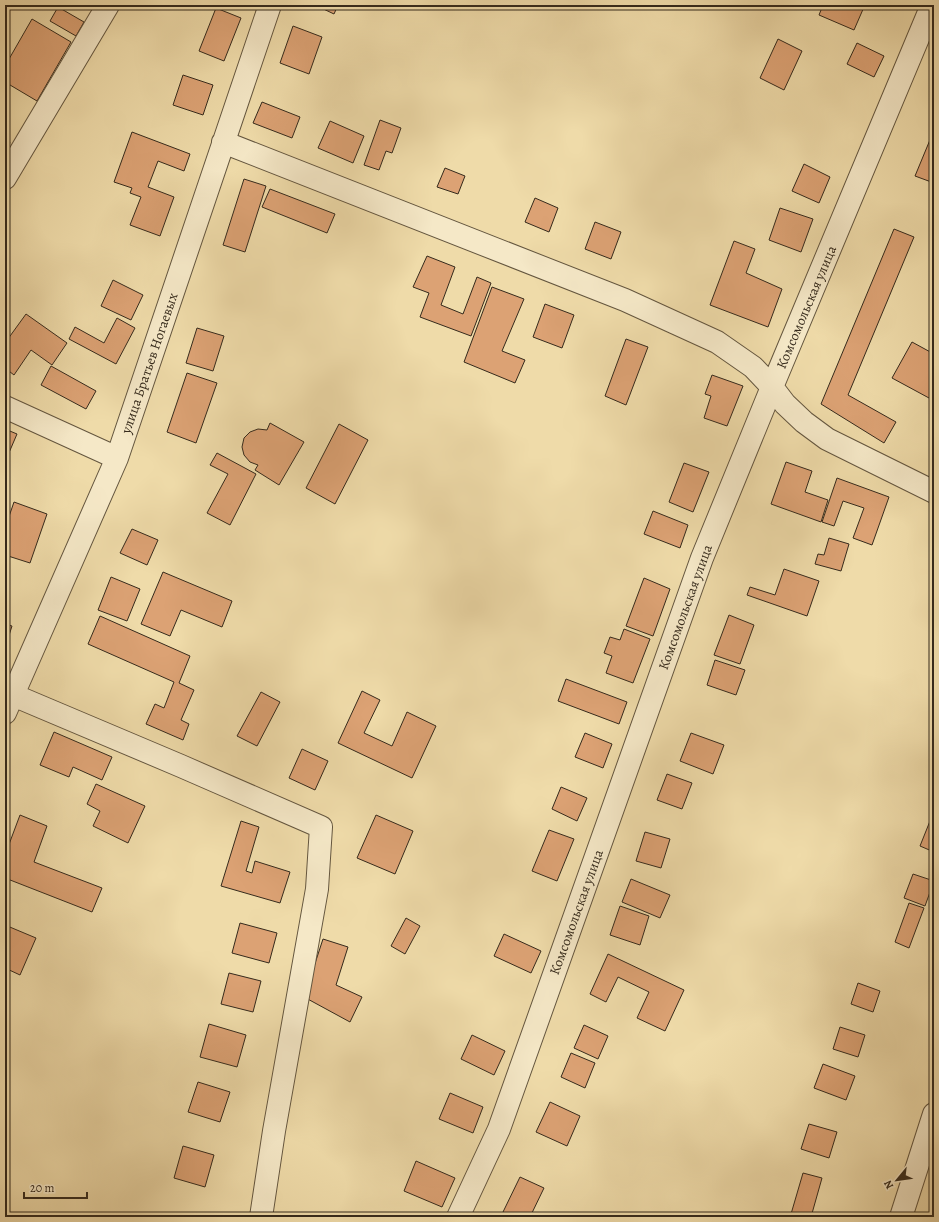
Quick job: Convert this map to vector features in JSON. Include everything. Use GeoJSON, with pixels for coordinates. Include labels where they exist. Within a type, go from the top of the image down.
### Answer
{"type":"FeatureCollection","features":[{"type":"Feature","properties":{"kind":"street"},"geometry":{"type":"LineString","coordinates":[[5,178],[108,5]]}},
{"type":"Feature","properties":{"kind":"street","name":"улица Братьев Ногаевых"},"geometry":{"type":"LineString","coordinates":[[9,704],[117,458],[270,5]]}},
{"type":"Feature","properties":{"kind":"street","name":"Комсомольская улица"},"geometry":{"type":"LineString","coordinates":[[458,1217],[499,1129],[702,558],[932,5]]}},
{"type":"Feature","properties":{"kind":"street"},"geometry":{"type":"LineString","coordinates":[[223,142],[625,300],[717,342],[753,367],[794,413],[827,439],[934,492]]}},
{"type":"Feature","properties":{"kind":"street"},"geometry":{"type":"LineString","coordinates":[[5,407],[117,458]]}},
{"type":"Feature","properties":{"kind":"street"},"geometry":{"type":"LineString","coordinates":[[9,704],[181,766],[321,827],[317,889],[274,1132],[261,1217]]}},
{"type":"Feature","properties":{"kind":"street"},"geometry":{"type":"LineString","coordinates":[[901,1217],[934,1114]]}},
{"type":"Feature","properties":{"kind":"building"},"geometry":{"type":"Polygon","coordinates":[[[315,5],[338,5],[334,14],[315,5]]]}},
{"type":"Feature","properties":{"kind":"building"},"geometry":{"type":"Polygon","coordinates":[[[823,5],[858,5],[864,7],[854,30],[819,15],[823,5]]]}},
{"type":"Feature","properties":{"kind":"building"},"geometry":{"type":"Polygon","coordinates":[[[58,7],[84,22],[76,36],[50,21],[58,7]]]}},
{"type":"Feature","properties":{"kind":"building"},"geometry":{"type":"Polygon","coordinates":[[[216,8],[241,18],[224,61],[199,51],[216,8]]]}},
{"type":"Feature","properties":{"kind":"building"},"geometry":{"type":"Polygon","coordinates":[[[32,19],[71,42],[37,101],[5,82],[5,66],[32,19]]]}},
{"type":"Feature","properties":{"kind":"building"},"geometry":{"type":"Polygon","coordinates":[[[293,26],[322,37],[309,74],[280,63],[293,26]]]}},
{"type":"Feature","properties":{"kind":"building"},"geometry":{"type":"Polygon","coordinates":[[[778,39],[802,51],[784,90],[760,78],[778,39]]]}},
{"type":"Feature","properties":{"kind":"building"},"geometry":{"type":"Polygon","coordinates":[[[857,43],[884,56],[874,77],[847,64],[857,43]]]}},
{"type":"Feature","properties":{"kind":"building"},"geometry":{"type":"Polygon","coordinates":[[[183,75],[213,85],[203,115],[173,105],[183,75]]]}},
{"type":"Feature","properties":{"kind":"building"},"geometry":{"type":"Polygon","coordinates":[[[262,102],[300,117],[292,138],[253,123],[262,102]]]}},
{"type":"Feature","properties":{"kind":"building"},"geometry":{"type":"Polygon","coordinates":[[[380,120],[401,128],[392,153],[386,151],[379,170],[364,165],[380,120]]]}},
{"type":"Feature","properties":{"kind":"building"},"geometry":{"type":"Polygon","coordinates":[[[330,121],[364,136],[353,163],[318,148],[330,121]]]}},
{"type":"Feature","properties":{"kind":"building"},"geometry":{"type":"Polygon","coordinates":[[[132,132],[190,154],[184,171],[158,161],[148,187],[174,197],[160,236],[130,225],[141,197],[130,193],[132,188],[114,182],[132,132]]]}},
{"type":"Feature","properties":{"kind":"building"},"geometry":{"type":"Polygon","coordinates":[[[932,135],[934,136],[934,183],[915,176],[932,135]]]}},
{"type":"Feature","properties":{"kind":"building"},"geometry":{"type":"Polygon","coordinates":[[[5,139],[10,142],[5,151],[5,139]]]}},
{"type":"Feature","properties":{"kind":"building"},"geometry":{"type":"Polygon","coordinates":[[[804,164],[830,177],[819,203],[792,191],[804,164]]]}},
{"type":"Feature","properties":{"kind":"building"},"geometry":{"type":"Polygon","coordinates":[[[445,168],[465,176],[458,194],[437,187],[445,168]]]}},
{"type":"Feature","properties":{"kind":"building"},"geometry":{"type":"Polygon","coordinates":[[[244,179],[266,186],[245,252],[223,245],[244,179]]]}},
{"type":"Feature","properties":{"kind":"building"},"geometry":{"type":"Polygon","coordinates":[[[270,189],[335,214],[327,233],[262,207],[270,189]]]}},
{"type":"Feature","properties":{"kind":"building"},"geometry":{"type":"Polygon","coordinates":[[[535,198],[558,208],[549,232],[525,222],[535,198]]]}},
{"type":"Feature","properties":{"kind":"building"},"geometry":{"type":"Polygon","coordinates":[[[780,208],[813,219],[801,252],[769,240],[780,208]]]}},
{"type":"Feature","properties":{"kind":"building"},"geometry":{"type":"Polygon","coordinates":[[[595,222],[621,232],[611,259],[585,249],[595,222]]]}},
{"type":"Feature","properties":{"kind":"building"},"geometry":{"type":"Polygon","coordinates":[[[894,229],[914,237],[848,395],[896,422],[884,443],[821,404],[894,229]]]}},
{"type":"Feature","properties":{"kind":"building"},"geometry":{"type":"Polygon","coordinates":[[[734,241],[755,249],[746,273],[782,289],[768,327],[710,305],[734,241]]]}},
{"type":"Feature","properties":{"kind":"building"},"geometry":{"type":"Polygon","coordinates":[[[427,256],[455,267],[441,305],[463,314],[477,277],[491,283],[471,336],[420,317],[429,293],[413,287],[427,256]]]}},
{"type":"Feature","properties":{"kind":"building"},"geometry":{"type":"Polygon","coordinates":[[[113,280],[143,295],[131,320],[101,306],[113,280]]]}},
{"type":"Feature","properties":{"kind":"building"},"geometry":{"type":"Polygon","coordinates":[[[492,287],[524,299],[502,351],[525,360],[515,383],[464,362],[492,287]]]}},
{"type":"Feature","properties":{"kind":"building"},"geometry":{"type":"Polygon","coordinates":[[[545,304],[574,315],[562,348],[533,337],[545,304]]]}},
{"type":"Feature","properties":{"kind":"building"},"geometry":{"type":"Polygon","coordinates":[[[26,314],[67,343],[52,365],[31,350],[14,375],[5,368],[5,343],[26,314]]]}},
{"type":"Feature","properties":{"kind":"building"},"geometry":{"type":"Polygon","coordinates":[[[117,318],[135,328],[116,364],[69,339],[75,327],[104,343],[117,318]]]}},
{"type":"Feature","properties":{"kind":"building"},"geometry":{"type":"Polygon","coordinates":[[[197,328],[224,336],[213,371],[186,363],[197,328]]]}},
{"type":"Feature","properties":{"kind":"building"},"geometry":{"type":"Polygon","coordinates":[[[626,339],[648,347],[626,405],[605,396],[626,339]]]}},
{"type":"Feature","properties":{"kind":"building"},"geometry":{"type":"Polygon","coordinates":[[[912,342],[934,354],[934,389],[929,398],[892,378],[912,342]]]}},
{"type":"Feature","properties":{"kind":"building"},"geometry":{"type":"Polygon","coordinates":[[[51,366],[96,391],[86,409],[41,385],[51,366]]]}},
{"type":"Feature","properties":{"kind":"building"},"geometry":{"type":"Polygon","coordinates":[[[187,373],[217,383],[196,443],[167,432],[187,373]]]}},
{"type":"Feature","properties":{"kind":"building"},"geometry":{"type":"Polygon","coordinates":[[[712,375],[743,386],[727,426],[704,418],[711,396],[705,394],[712,375]]]}},
{"type":"Feature","properties":{"kind":"building"},"geometry":{"type":"Polygon","coordinates":[[[270,423],[304,442],[279,485],[255,470],[258,465],[250,462],[244,455],[242,447],[244,438],[250,432],[258,429],[267,430],[270,423]]]}},
{"type":"Feature","properties":{"kind":"building"},"geometry":{"type":"Polygon","coordinates":[[[339,424],[368,440],[335,504],[306,488],[339,424]]]}},
{"type":"Feature","properties":{"kind":"building"},"geometry":{"type":"Polygon","coordinates":[[[5,429],[17,434],[5,462],[5,429]]]}},
{"type":"Feature","properties":{"kind":"building"},"geometry":{"type":"Polygon","coordinates":[[[217,453],[256,474],[230,525],[207,513],[228,474],[210,465],[217,453]]]}},
{"type":"Feature","properties":{"kind":"building"},"geometry":{"type":"Polygon","coordinates":[[[786,462],[812,471],[805,492],[828,500],[821,522],[771,504],[786,462]]]}},
{"type":"Feature","properties":{"kind":"building"},"geometry":{"type":"Polygon","coordinates":[[[684,463],[709,472],[693,512],[669,502],[684,463]]]}},
{"type":"Feature","properties":{"kind":"building"},"geometry":{"type":"Polygon","coordinates":[[[837,478],[889,497],[872,545],[853,538],[864,508],[843,501],[834,526],[822,522],[837,478]]]}},
{"type":"Feature","properties":{"kind":"building"},"geometry":{"type":"Polygon","coordinates":[[[14,502],[47,514],[30,563],[5,555],[5,528],[14,502]]]}},
{"type":"Feature","properties":{"kind":"building"},"geometry":{"type":"Polygon","coordinates":[[[653,511],[688,525],[680,548],[644,534],[653,511]]]}},
{"type":"Feature","properties":{"kind":"building"},"geometry":{"type":"Polygon","coordinates":[[[132,529],[158,540],[147,565],[120,553],[132,529]]]}},
{"type":"Feature","properties":{"kind":"building"},"geometry":{"type":"Polygon","coordinates":[[[829,538],[849,544],[841,571],[815,564],[818,554],[824,555],[829,538]]]}},
{"type":"Feature","properties":{"kind":"building"},"geometry":{"type":"Polygon","coordinates":[[[784,569],[819,581],[807,616],[747,595],[750,587],[775,595],[784,569]]]}},
{"type":"Feature","properties":{"kind":"building"},"geometry":{"type":"Polygon","coordinates":[[[163,572],[232,601],[222,627],[181,610],[170,636],[141,624],[163,572]]]}},
{"type":"Feature","properties":{"kind":"building"},"geometry":{"type":"Polygon","coordinates":[[[111,577],[140,589],[127,621],[98,610],[111,577]]]}},
{"type":"Feature","properties":{"kind":"building"},"geometry":{"type":"Polygon","coordinates":[[[644,578],[670,589],[653,636],[626,626],[644,578]]]}},
{"type":"Feature","properties":{"kind":"building"},"geometry":{"type":"Polygon","coordinates":[[[729,615],[754,625],[740,664],[714,655],[729,615]]]}},
{"type":"Feature","properties":{"kind":"building"},"geometry":{"type":"Polygon","coordinates":[[[100,616],[190,656],[179,683],[194,690],[181,720],[189,724],[183,740],[146,724],[155,704],[164,708],[174,682],[88,644],[100,616]]]}},
{"type":"Feature","properties":{"kind":"building"},"geometry":{"type":"Polygon","coordinates":[[[5,624],[12,626],[5,648],[5,624]]]}},
{"type":"Feature","properties":{"kind":"building"},"geometry":{"type":"Polygon","coordinates":[[[624,629],[650,639],[633,683],[606,673],[612,656],[604,653],[610,637],[620,640],[624,629]]]}},
{"type":"Feature","properties":{"kind":"building"},"geometry":{"type":"Polygon","coordinates":[[[715,660],[745,670],[736,695],[707,685],[715,660]]]}},
{"type":"Feature","properties":{"kind":"building"},"geometry":{"type":"Polygon","coordinates":[[[566,679],[627,702],[619,724],[558,701],[566,679]]]}},
{"type":"Feature","properties":{"kind":"building"},"geometry":{"type":"Polygon","coordinates":[[[362,691],[380,700],[364,733],[392,746],[407,712],[436,726],[412,778],[338,743],[362,691]]]}},
{"type":"Feature","properties":{"kind":"building"},"geometry":{"type":"Polygon","coordinates":[[[261,692],[280,702],[257,746],[237,736],[261,692]]]}},
{"type":"Feature","properties":{"kind":"building"},"geometry":{"type":"Polygon","coordinates":[[[54,732],[112,757],[102,780],[73,767],[69,777],[40,765],[54,732]]]}},
{"type":"Feature","properties":{"kind":"building"},"geometry":{"type":"Polygon","coordinates":[[[585,733],[612,744],[603,768],[575,757],[585,733]]]}},
{"type":"Feature","properties":{"kind":"building"},"geometry":{"type":"Polygon","coordinates":[[[691,733],[724,745],[713,774],[680,761],[691,733]]]}},
{"type":"Feature","properties":{"kind":"building"},"geometry":{"type":"Polygon","coordinates":[[[302,749],[328,761],[315,790],[289,778],[302,749]]]}},
{"type":"Feature","properties":{"kind":"building"},"geometry":{"type":"Polygon","coordinates":[[[667,774],[692,783],[682,809],[657,800],[667,774]]]}},
{"type":"Feature","properties":{"kind":"building"},"geometry":{"type":"Polygon","coordinates":[[[96,784],[145,806],[128,843],[93,826],[100,811],[87,804],[96,784]]]}},
{"type":"Feature","properties":{"kind":"building"},"geometry":{"type":"Polygon","coordinates":[[[561,787],[587,798],[577,821],[552,809],[561,787]]]}},
{"type":"Feature","properties":{"kind":"building"},"geometry":{"type":"Polygon","coordinates":[[[20,815],[47,826],[34,862],[102,888],[92,912],[5,878],[5,855],[20,815]]]}},
{"type":"Feature","properties":{"kind":"building"},"geometry":{"type":"Polygon","coordinates":[[[376,815],[413,831],[395,874],[357,858],[376,815]]]}},
{"type":"Feature","properties":{"kind":"building"},"geometry":{"type":"Polygon","coordinates":[[[932,816],[934,817],[934,852],[920,846],[932,816]]]}},
{"type":"Feature","properties":{"kind":"building"},"geometry":{"type":"Polygon","coordinates":[[[241,821],[259,827],[246,871],[252,873],[255,861],[290,872],[280,903],[221,886],[241,821]]]}},
{"type":"Feature","properties":{"kind":"building"},"geometry":{"type":"Polygon","coordinates":[[[549,830],[574,839],[557,881],[532,871],[549,830]]]}},
{"type":"Feature","properties":{"kind":"building"},"geometry":{"type":"Polygon","coordinates":[[[645,832],[670,839],[661,868],[636,861],[645,832]]]}},
{"type":"Feature","properties":{"kind":"building"},"geometry":{"type":"Polygon","coordinates":[[[913,874],[934,881],[925,906],[904,898],[913,874]]]}},
{"type":"Feature","properties":{"kind":"building"},"geometry":{"type":"Polygon","coordinates":[[[631,879],[670,895],[660,918],[622,902],[631,879]]]}},
{"type":"Feature","properties":{"kind":"building"},"geometry":{"type":"Polygon","coordinates":[[[909,903],[924,908],[909,948],[895,942],[909,903]]]}},
{"type":"Feature","properties":{"kind":"building"},"geometry":{"type":"Polygon","coordinates":[[[620,906],[649,916],[640,945],[610,935],[620,906]]]}},
{"type":"Feature","properties":{"kind":"building"},"geometry":{"type":"Polygon","coordinates":[[[406,918],[420,926],[405,954],[391,946],[406,918]]]}},
{"type":"Feature","properties":{"kind":"building"},"geometry":{"type":"Polygon","coordinates":[[[240,923],[277,933],[269,963],[232,953],[240,923]]]}},
{"type":"Feature","properties":{"kind":"building"},"geometry":{"type":"Polygon","coordinates":[[[5,925],[36,938],[20,975],[5,968],[5,925]]]}},
{"type":"Feature","properties":{"kind":"building"},"geometry":{"type":"Polygon","coordinates":[[[504,934],[541,951],[531,973],[494,956],[504,934]]]}},
{"type":"Feature","properties":{"kind":"building"},"geometry":{"type":"Polygon","coordinates":[[[323,939],[348,947],[336,985],[362,997],[350,1022],[304,997],[323,939]]]}},
{"type":"Feature","properties":{"kind":"building"},"geometry":{"type":"Polygon","coordinates":[[[608,954],[684,990],[665,1031],[637,1018],[649,992],[618,977],[606,1002],[590,994],[608,954]]]}},
{"type":"Feature","properties":{"kind":"building"},"geometry":{"type":"Polygon","coordinates":[[[229,973],[261,981],[253,1012],[221,1004],[229,973]]]}},
{"type":"Feature","properties":{"kind":"building"},"geometry":{"type":"Polygon","coordinates":[[[858,983],[880,991],[873,1012],[851,1004],[858,983]]]}},
{"type":"Feature","properties":{"kind":"building"},"geometry":{"type":"Polygon","coordinates":[[[209,1024],[246,1035],[237,1067],[200,1057],[209,1024]]]}},
{"type":"Feature","properties":{"kind":"building"},"geometry":{"type":"Polygon","coordinates":[[[584,1025],[608,1036],[598,1059],[574,1048],[584,1025]]]}},
{"type":"Feature","properties":{"kind":"building"},"geometry":{"type":"Polygon","coordinates":[[[840,1027],[865,1035],[858,1057],[833,1049],[840,1027]]]}},
{"type":"Feature","properties":{"kind":"building"},"geometry":{"type":"Polygon","coordinates":[[[472,1035],[505,1051],[494,1075],[461,1059],[472,1035]]]}},
{"type":"Feature","properties":{"kind":"building"},"geometry":{"type":"Polygon","coordinates":[[[571,1053],[595,1063],[585,1088],[561,1077],[571,1053]]]}},
{"type":"Feature","properties":{"kind":"building"},"geometry":{"type":"Polygon","coordinates":[[[823,1064],[855,1076],[846,1100],[814,1088],[823,1064]]]}},
{"type":"Feature","properties":{"kind":"building"},"geometry":{"type":"Polygon","coordinates":[[[198,1082],[230,1092],[220,1122],[188,1112],[198,1082]]]}},
{"type":"Feature","properties":{"kind":"building"},"geometry":{"type":"Polygon","coordinates":[[[450,1093],[483,1107],[473,1133],[439,1119],[450,1093]]]}},
{"type":"Feature","properties":{"kind":"building"},"geometry":{"type":"Polygon","coordinates":[[[550,1102],[580,1116],[567,1146],[536,1132],[550,1102]]]}},
{"type":"Feature","properties":{"kind":"building"},"geometry":{"type":"Polygon","coordinates":[[[809,1124],[837,1132],[829,1158],[801,1149],[809,1124]]]}},
{"type":"Feature","properties":{"kind":"building"},"geometry":{"type":"Polygon","coordinates":[[[183,1146],[214,1155],[205,1187],[174,1178],[183,1146]]]}},
{"type":"Feature","properties":{"kind":"building"},"geometry":{"type":"Polygon","coordinates":[[[416,1161],[455,1178],[442,1207],[404,1191],[416,1161]]]}},
{"type":"Feature","properties":{"kind":"building"},"geometry":{"type":"Polygon","coordinates":[[[803,1173],[822,1178],[811,1217],[802,1217],[791,1214],[803,1173]]]}},
{"type":"Feature","properties":{"kind":"building"},"geometry":{"type":"Polygon","coordinates":[[[520,1177],[544,1188],[530,1217],[513,1217],[503,1212],[520,1177]]]}},
{"type":"Feature","properties":{"kind":"building"},"geometry":{"type":"Polygon","coordinates":[[[160,1213],[176,1217],[159,1217],[160,1213]]]}}]}
